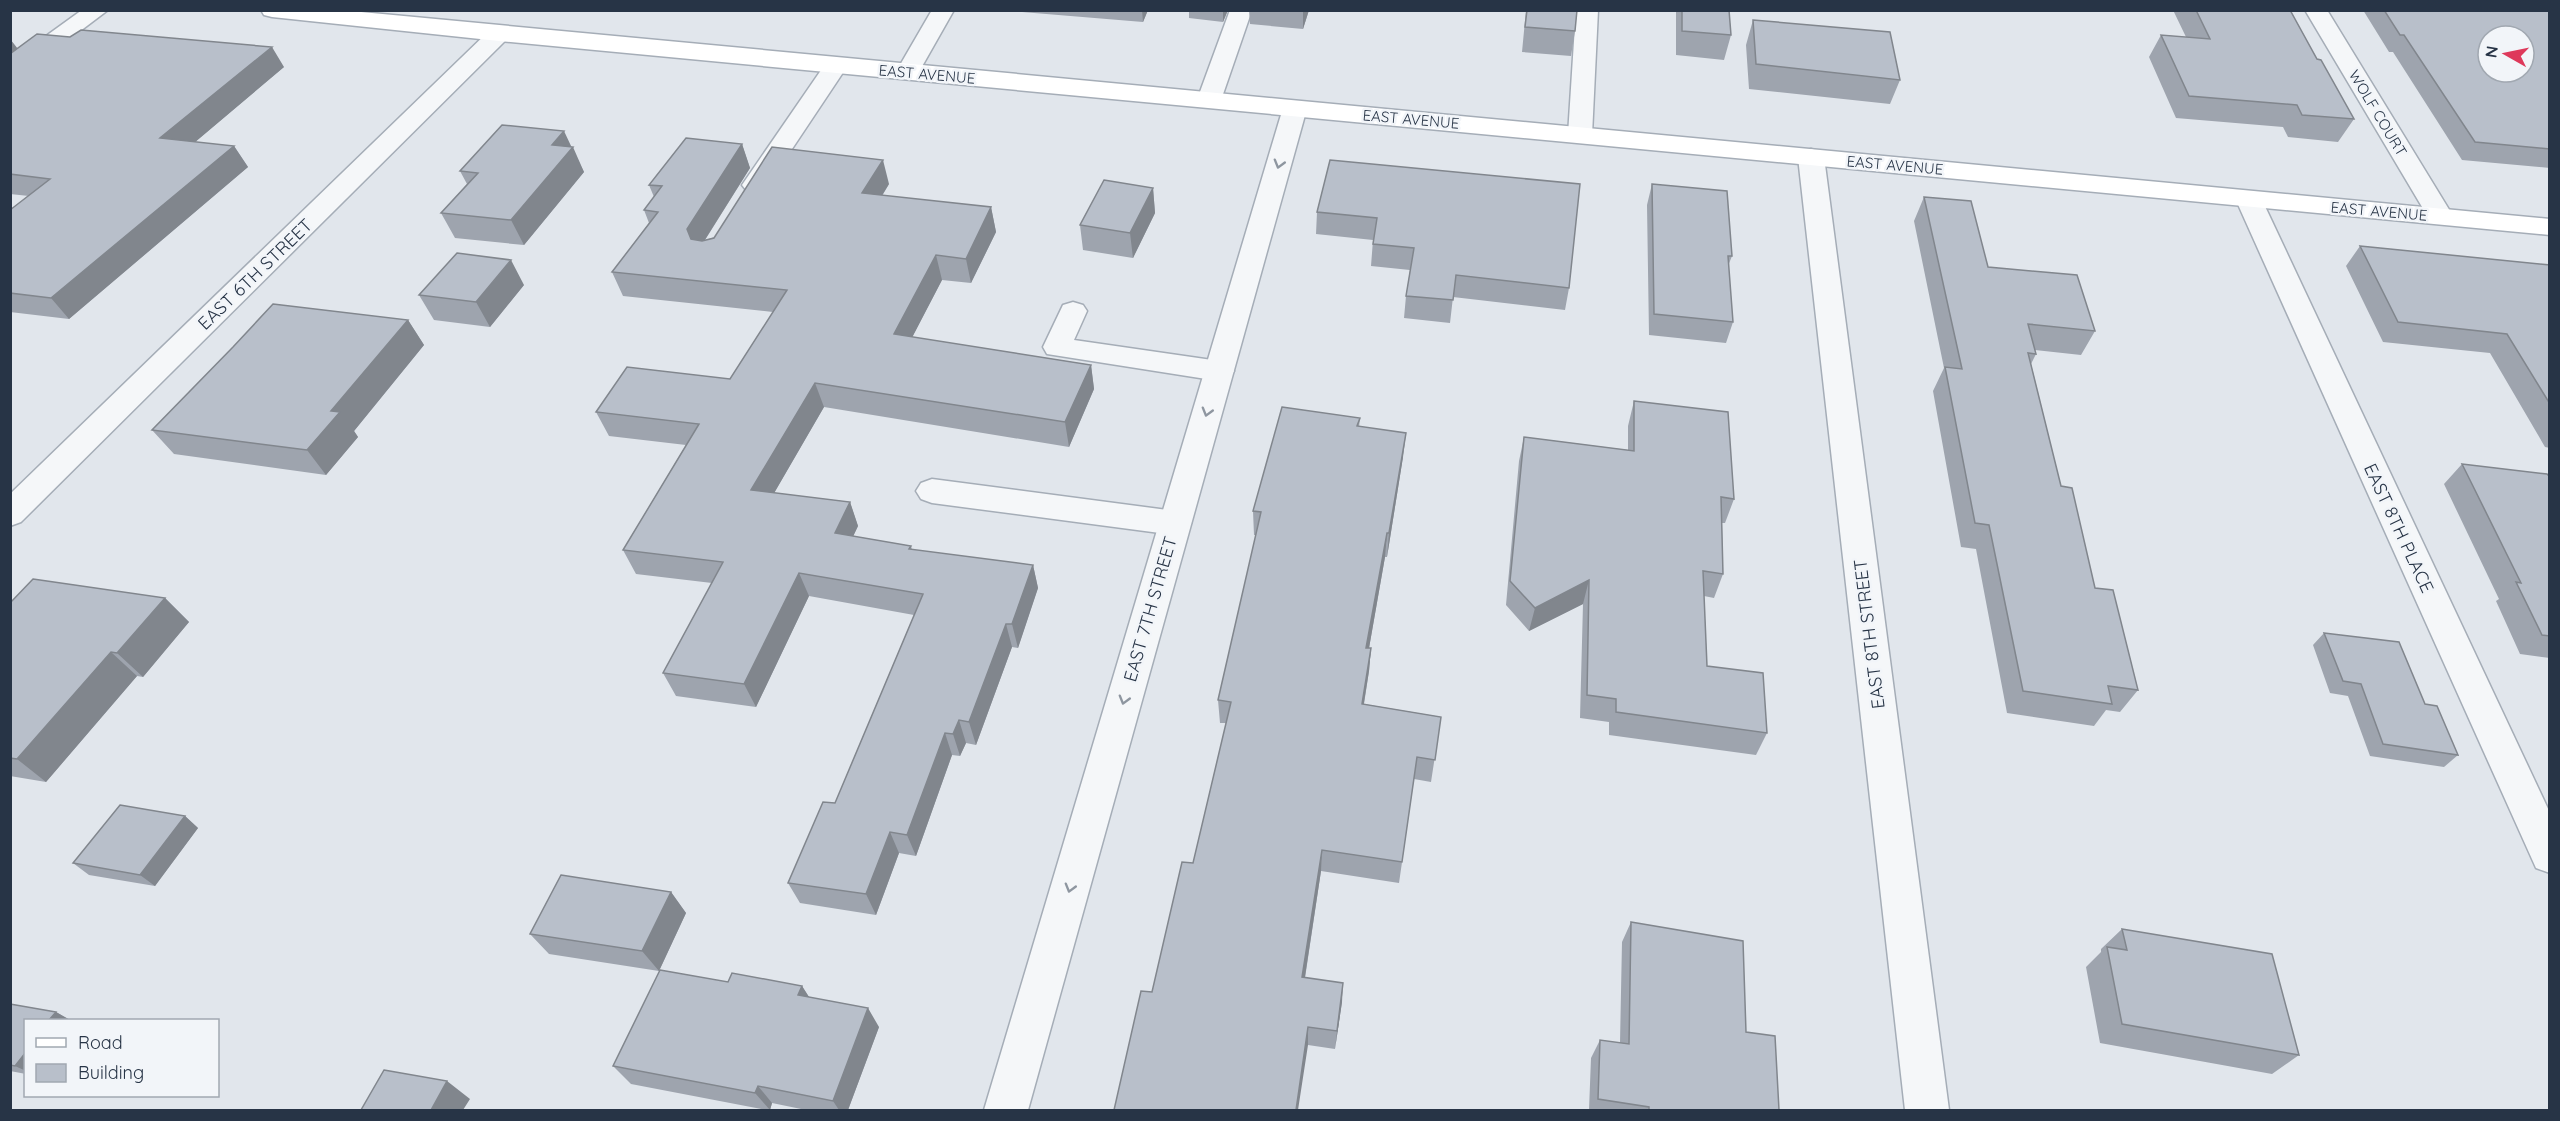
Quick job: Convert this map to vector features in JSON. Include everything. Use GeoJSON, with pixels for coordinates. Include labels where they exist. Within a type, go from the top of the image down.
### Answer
{"type":"FeatureCollection","features":[{"type":"Feature","properties":{"kind":"street"},"geometry":{"type":"LineString","coordinates":[[10,73],[97,10]]}},
{"type":"Feature","properties":{"kind":"street","name":"EAST AVENUE"},"geometry":{"type":"LineString","coordinates":[[273,10],[499,34],[2550,227]]}},
{"type":"Feature","properties":{"kind":"street"},"geometry":{"type":"LineString","coordinates":[[908,72],[944,10]]}},
{"type":"Feature","properties":{"kind":"street"},"geometry":{"type":"LineString","coordinates":[[1209,100],[1241,10]]}},
{"type":"Feature","properties":{"kind":"street"},"geometry":{"type":"LineString","coordinates":[[1580,135],[1587,10]]}},
{"type":"Feature","properties":{"kind":"street","name":"WOLF COURT"},"geometry":{"type":"LineString","coordinates":[[2316,10],[2440,216]]}},
{"type":"Feature","properties":{"kind":"street","name":"EAST 6TH STREET"},"geometry":{"type":"LineString","coordinates":[[10,514],[499,34]]}},
{"type":"Feature","properties":{"kind":"street"},"geometry":{"type":"LineString","coordinates":[[741,207],[836,65]]}},
{"type":"Feature","properties":{"kind":"street","name":"EAST 7TH STREET"},"geometry":{"type":"LineString","coordinates":[[1006,1110],[1295,108]]}},
{"type":"Feature","properties":{"kind":"street","name":"EAST 8TH STREET"},"geometry":{"type":"LineString","coordinates":[[1811,157],[1927,1110]]}},
{"type":"Feature","properties":{"kind":"street","name":"EAST 8TH PLACE"},"geometry":{"type":"LineString","coordinates":[[2249,200],[2550,856]]}},
{"type":"Feature","properties":{"kind":"street"},"geometry":{"type":"LineString","coordinates":[[1073,311],[1057,347],[1219,371]]}},
{"type":"Feature","properties":{"kind":"street"},"geometry":{"type":"LineString","coordinates":[[932,491],[1175,523]]}},
{"type":"Feature","properties":{"kind":"building"},"geometry":{"type":"Polygon","coordinates":[[[1527,10],[1577,10],[1575,31],[1525,27],[1527,10]]]}},
{"type":"Feature","properties":{"kind":"building"},"geometry":{"type":"Polygon","coordinates":[[[1682,10],[1729,10],[1731,35],[1682,31],[1682,10]]]}},
{"type":"Feature","properties":{"kind":"building"},"geometry":{"type":"Polygon","coordinates":[[[2196,10],[2290,10],[2354,119],[2302,115],[2297,105],[2189,96],[2161,35],[2210,39],[2196,10]]]}},
{"type":"Feature","properties":{"kind":"building"},"geometry":{"type":"Polygon","coordinates":[[[2384,10],[2550,10],[2550,149],[2475,142],[2404,35],[2400,35],[2384,10]]]}},
{"type":"Feature","properties":{"kind":"building"},"geometry":{"type":"Polygon","coordinates":[[[1753,20],[1890,32],[1900,80],[1756,64],[1753,20]]]}},
{"type":"Feature","properties":{"kind":"building"},"geometry":{"type":"Polygon","coordinates":[[[81,30],[272,47],[160,138],[234,146],[51,298],[10,293],[10,210],[50,179],[10,174],[10,54],[37,34],[70,37],[81,30]]]}},
{"type":"Feature","properties":{"kind":"building"},"geometry":{"type":"Polygon","coordinates":[[[502,125],[564,131],[552,145],[573,147],[511,220],[441,213],[478,173],[460,171],[502,125]]]}},
{"type":"Feature","properties":{"kind":"building"},"geometry":{"type":"Polygon","coordinates":[[[686,138],[742,144],[687,229],[691,239],[702,241],[714,238],[772,147],[883,160],[862,193],[991,207],[966,259],[936,255],[894,334],[1091,365],[1065,422],[815,383],[751,490],[850,502],[835,533],[911,546],[909,549],[1033,565],[1012,624],[1006,624],[969,722],[959,720],[953,734],[945,733],[907,835],[890,832],[866,894],[788,883],[823,802],[835,803],[923,594],[799,573],[744,684],[663,673],[723,562],[623,550],[699,424],[596,412],[627,367],[730,379],[787,290],[612,272],[658,212],[644,210],[662,186],[649,185],[686,138]]]}},
{"type":"Feature","properties":{"kind":"building"},"geometry":{"type":"Polygon","coordinates":[[[1330,160],[1580,184],[1569,288],[1456,275],[1453,300],[1406,296],[1414,248],[1373,244],[1377,218],[1317,212],[1330,160]]]}},
{"type":"Feature","properties":{"kind":"building"},"geometry":{"type":"Polygon","coordinates":[[[1104,180],[1153,188],[1130,233],[1080,225],[1104,180]]]}},
{"type":"Feature","properties":{"kind":"building"},"geometry":{"type":"Polygon","coordinates":[[[1652,184],[1727,191],[1732,256],[1728,256],[1733,322],[1654,314],[1652,184]]]}},
{"type":"Feature","properties":{"kind":"building"},"geometry":{"type":"Polygon","coordinates":[[[1924,197],[1971,201],[1988,267],[2077,275],[2095,331],[2028,324],[2036,354],[2028,353],[2061,486],[2072,488],[2095,588],[2113,590],[2138,690],[2108,686],[2112,704],[2023,691],[1989,525],[1975,523],[1945,367],[1962,369],[1924,197]]]}},
{"type":"Feature","properties":{"kind":"building"},"geometry":{"type":"Polygon","coordinates":[[[2360,246],[2550,265],[2550,404],[2507,334],[2398,322],[2360,246]]]}},
{"type":"Feature","properties":{"kind":"building"},"geometry":{"type":"Polygon","coordinates":[[[457,253],[511,260],[476,302],[419,295],[457,253]]]}},
{"type":"Feature","properties":{"kind":"building"},"geometry":{"type":"Polygon","coordinates":[[[273,304],[408,320],[331,411],[340,412],[307,450],[152,430],[233,347],[273,304]]]}},
{"type":"Feature","properties":{"kind":"building"},"geometry":{"type":"Polygon","coordinates":[[[1634,401],[1728,412],[1734,499],[1721,497],[1723,574],[1703,571],[1707,666],[1763,673],[1767,733],[1616,712],[1616,699],[1587,695],[1589,580],[1535,608],[1510,581],[1524,437],[1634,451],[1634,401]]]}},
{"type":"Feature","properties":{"kind":"building"},"geometry":{"type":"Polygon","coordinates":[[[1282,407],[1360,418],[1357,426],[1406,433],[1366,648],[1371,648],[1362,704],[1441,717],[1435,760],[1417,757],[1402,862],[1322,850],[1302,977],[1343,983],[1337,1031],[1308,1027],[1296,1110],[1114,1110],[1141,991],[1152,992],[1182,862],[1193,863],[1231,702],[1218,700],[1261,512],[1253,511],[1282,407]]]}},
{"type":"Feature","properties":{"kind":"building"},"geometry":{"type":"Polygon","coordinates":[[[2462,464],[2547,474],[2550,477],[2550,636],[2542,635],[2516,582],[2521,583],[2462,464]]]}},
{"type":"Feature","properties":{"kind":"building"},"geometry":{"type":"Polygon","coordinates":[[[33,579],[165,598],[117,653],[111,652],[17,759],[10,758],[10,603],[33,579]]]}},
{"type":"Feature","properties":{"kind":"building"},"geometry":{"type":"Polygon","coordinates":[[[2324,633],[2399,642],[2425,704],[2437,706],[2458,755],[2383,744],[2361,684],[2343,681],[2324,633]]]}},
{"type":"Feature","properties":{"kind":"building"},"geometry":{"type":"Polygon","coordinates":[[[120,805],[185,816],[140,875],[73,863],[120,805]]]}},
{"type":"Feature","properties":{"kind":"building"},"geometry":{"type":"Polygon","coordinates":[[[561,875],[671,892],[642,951],[530,934],[561,875]]]}},
{"type":"Feature","properties":{"kind":"building"},"geometry":{"type":"Polygon","coordinates":[[[1631,922],[1743,941],[1746,1032],[1775,1036],[1779,1110],[1649,1110],[1649,1107],[1598,1099],[1600,1040],[1629,1044],[1631,922]]]}},
{"type":"Feature","properties":{"kind":"building"},"geometry":{"type":"Polygon","coordinates":[[[2122,929],[2272,954],[2299,1055],[2122,1024],[2107,947],[2127,950],[2122,929]]]}},
{"type":"Feature","properties":{"kind":"building"},"geometry":{"type":"Polygon","coordinates":[[[660,970],[728,982],[732,973],[802,986],[798,995],[868,1008],[833,1101],[758,1086],[755,1093],[613,1066],[660,970]]]}},
{"type":"Feature","properties":{"kind":"building"},"geometry":{"type":"Polygon","coordinates":[[[10,1004],[56,1012],[50,1019],[24,1019],[24,1055],[15,1066],[10,1065],[10,1004]]]}},
{"type":"Feature","properties":{"kind":"building"},"geometry":{"type":"Polygon","coordinates":[[[384,1070],[447,1081],[431,1110],[361,1110],[384,1070]]]}}]}
